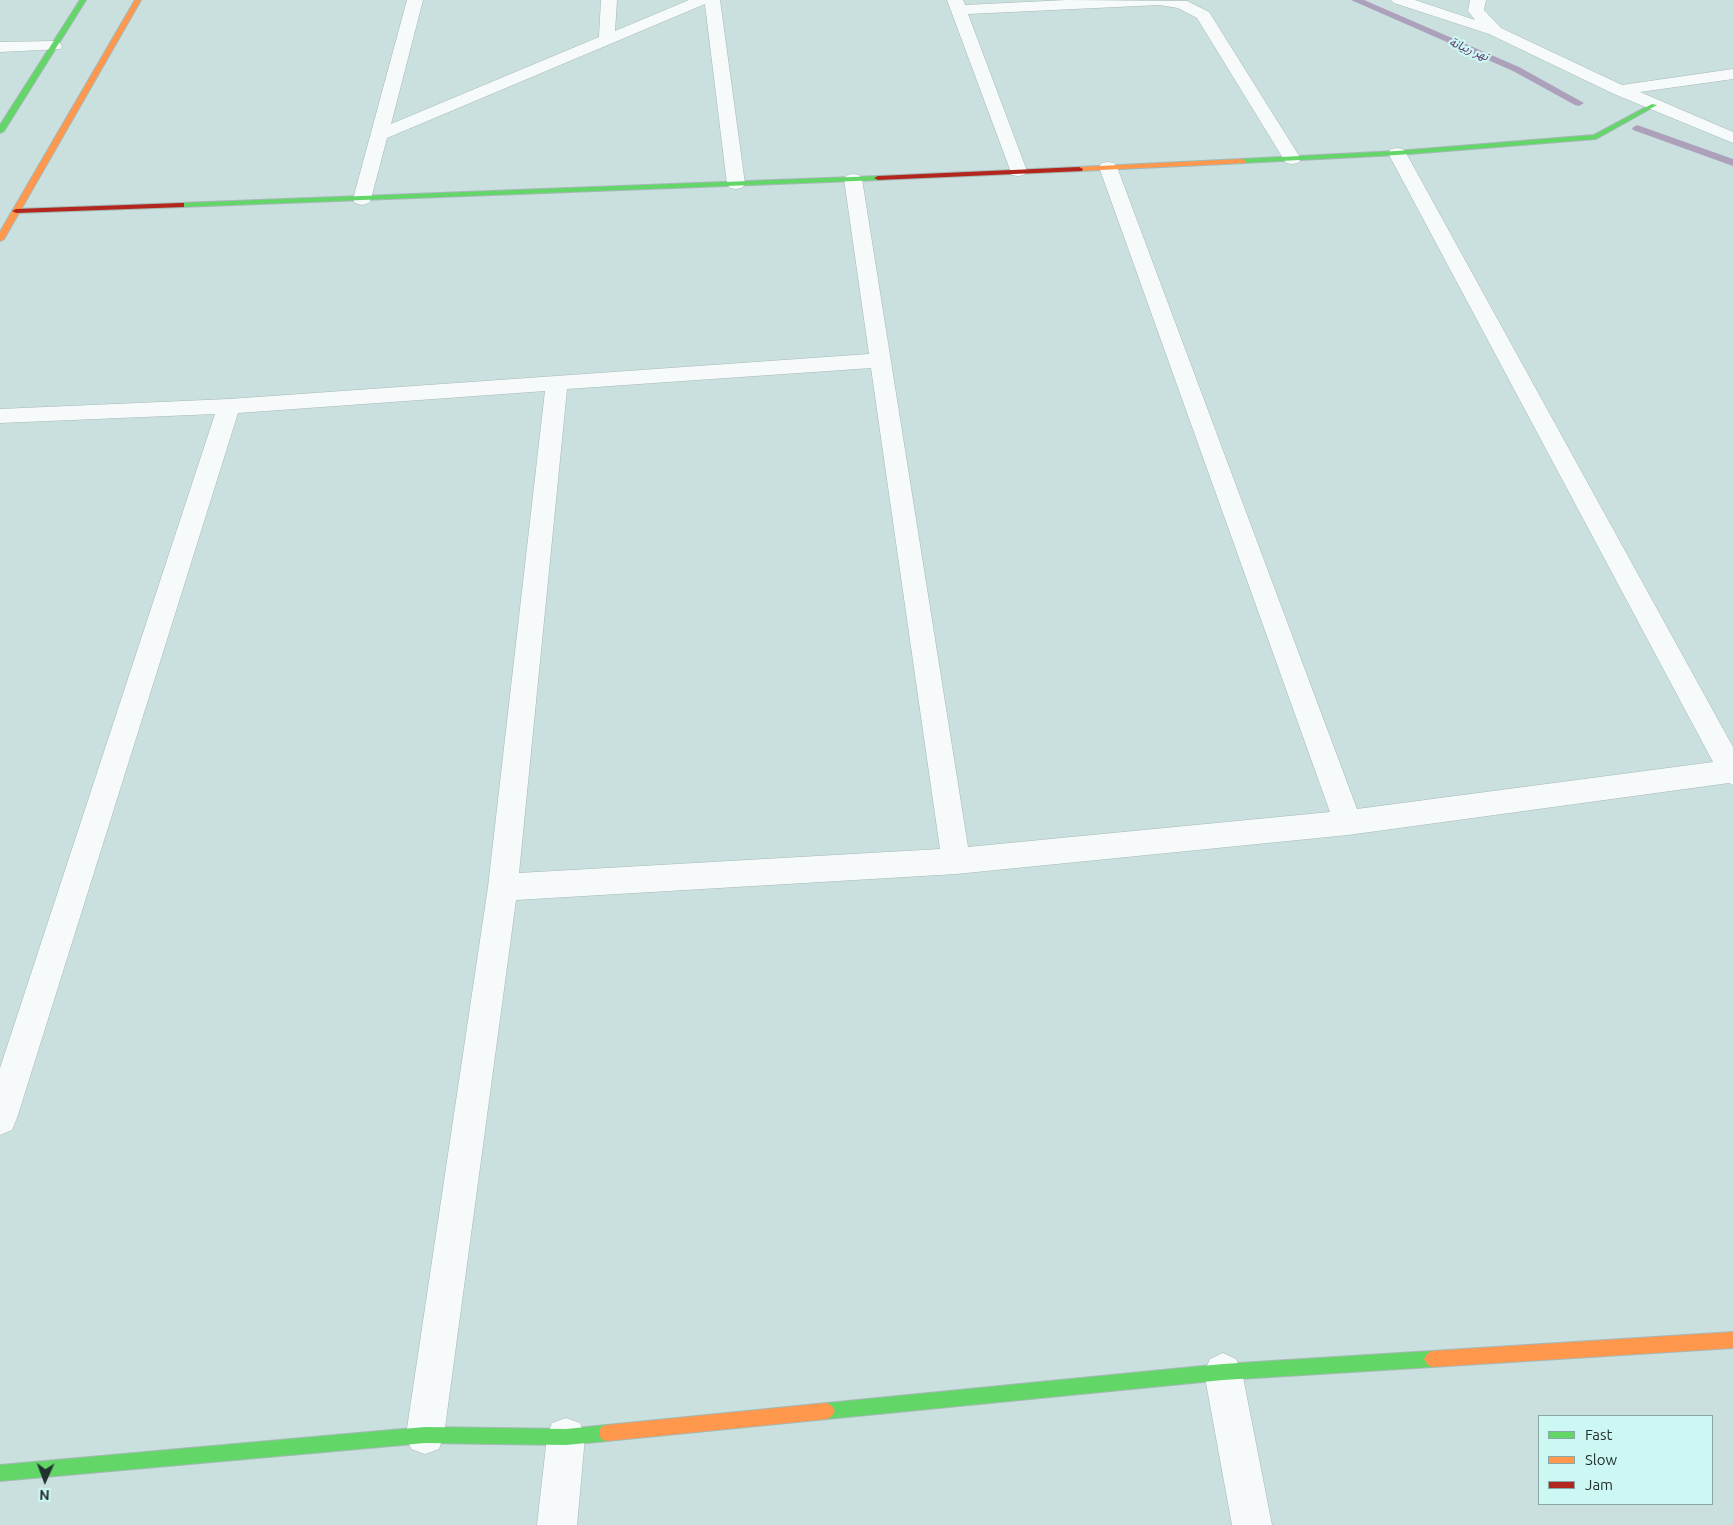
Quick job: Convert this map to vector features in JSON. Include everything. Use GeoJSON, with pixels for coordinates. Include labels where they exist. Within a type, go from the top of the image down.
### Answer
{"type":"FeatureCollection","features":[{"type":"Feature","properties":{"kind":"street"},"geometry":{"type":"LineString","coordinates":[[0,130],[83,0]]}},
{"type":"Feature","properties":{"kind":"street"},"geometry":{"type":"LineString","coordinates":[[0,239],[138,0]]}},
{"type":"Feature","properties":{"kind":"street"},"geometry":{"type":"LineString","coordinates":[[362,199],[415,0]]}},
{"type":"Feature","properties":{"kind":"street"},"geometry":{"type":"LineString","coordinates":[[607,38],[609,0]]}},
{"type":"Feature","properties":{"kind":"street"},"geometry":{"type":"LineString","coordinates":[[380,135],[607,38],[702,0]]}},
{"type":"Feature","properties":{"kind":"street"},"geometry":{"type":"LineString","coordinates":[[712,0],[736,184]]}},
{"type":"Feature","properties":{"kind":"street"},"geometry":{"type":"LineString","coordinates":[[1018,171],[957,5],[1159,0],[1182,4],[1203,15],[1292,159]]}},
{"type":"Feature","properties":{"kind":"street"},"geometry":{"type":"LineString","coordinates":[[1399,0],[1495,31],[1620,90],[1733,138]]}},
{"type":"Feature","properties":{"kind":"street"},"geometry":{"type":"LineString","coordinates":[[1478,0],[1476,11],[1495,31]]}},
{"type":"Feature","properties":{"kind":"street"},"geometry":{"type":"LineString","coordinates":[[0,47],[54,46]]}},
{"type":"Feature","properties":{"kind":"street"},"geometry":{"type":"LineString","coordinates":[[1620,90],[1733,74]]}},
{"type":"Feature","properties":{"kind":"street"},"geometry":{"type":"LineString","coordinates":[[16,211],[736,184],[1292,159],[1596,137],[1654,105]]}},
{"type":"Feature","properties":{"kind":"street"},"geometry":{"type":"LineString","coordinates":[[503,887],[956,861],[1348,823],[1732,772],[1397,152]]}},
{"type":"Feature","properties":{"kind":"street"},"geometry":{"type":"LineString","coordinates":[[1108,167],[1348,823]]}},
{"type":"Feature","properties":{"kind":"street"},"geometry":{"type":"LineString","coordinates":[[853,179],[956,861]]}},
{"type":"Feature","properties":{"kind":"street"},"geometry":{"type":"LineString","coordinates":[[0,416],[229,406],[880,360]]}},
{"type":"Feature","properties":{"kind":"street"},"geometry":{"type":"LineString","coordinates":[[425,1435],[503,887],[557,384]]}},
{"type":"Feature","properties":{"kind":"street"},"geometry":{"type":"LineString","coordinates":[[0,1118],[229,406]]}},
{"type":"Feature","properties":{"kind":"street"},"geometry":{"type":"LineString","coordinates":[[0,1473],[425,1435],[566,1436],[1223,1372],[1733,1340]]}},
{"type":"Feature","properties":{"kind":"street"},"geometry":{"type":"LineString","coordinates":[[1223,1372],[1252,1525]]}},
{"type":"Feature","properties":{"kind":"street"},"geometry":{"type":"LineString","coordinates":[[557,1525],[566,1436]]}},
{"type":"Feature","properties":{"kind":"waterway","name":"نهر ربيانة"},"geometry":{"type":"LineString","coordinates":[[1356,0],[1516,69],[1579,103]]}},
{"type":"Feature","properties":{"kind":"waterway","name":"نهر ربيانة"},"geometry":{"type":"LineString","coordinates":[[1637,128],[1733,163]]}},
{"type":"Feature","properties":{"kind":"traffic: fast"},"geometry":{"type":"LineString","coordinates":[[0,131],[83,0]]}},
{"type":"Feature","properties":{"kind":"traffic: fast"},"geometry":{"type":"LineString","coordinates":[[1242,161],[1397,153],[1596,137],[1654,105]]}},
{"type":"Feature","properties":{"kind":"traffic: fast"},"geometry":{"type":"LineString","coordinates":[[181,205],[878,178]]}},
{"type":"Feature","properties":{"kind":"traffic: fast"},"geometry":{"type":"LineString","coordinates":[[827,1411],[1223,1372],[1432,1359]]}},
{"type":"Feature","properties":{"kind":"traffic: fast"},"geometry":{"type":"LineString","coordinates":[[0,1473],[425,1435],[566,1437],[607,1433]]}},
{"type":"Feature","properties":{"kind":"traffic: slow"},"geometry":{"type":"LineString","coordinates":[[0,239],[138,0]]}},
{"type":"Feature","properties":{"kind":"traffic: slow"},"geometry":{"type":"LineString","coordinates":[[1079,169],[1242,161]]}},
{"type":"Feature","properties":{"kind":"traffic: slow"},"geometry":{"type":"LineString","coordinates":[[1432,1359],[1733,1340]]}},
{"type":"Feature","properties":{"kind":"traffic: slow"},"geometry":{"type":"LineString","coordinates":[[607,1433],[827,1411]]}},
{"type":"Feature","properties":{"kind":"traffic: jam"},"geometry":{"type":"LineString","coordinates":[[878,178],[1079,169]]}},
{"type":"Feature","properties":{"kind":"traffic: jam"},"geometry":{"type":"LineString","coordinates":[[16,211],[181,205]]}}]}
